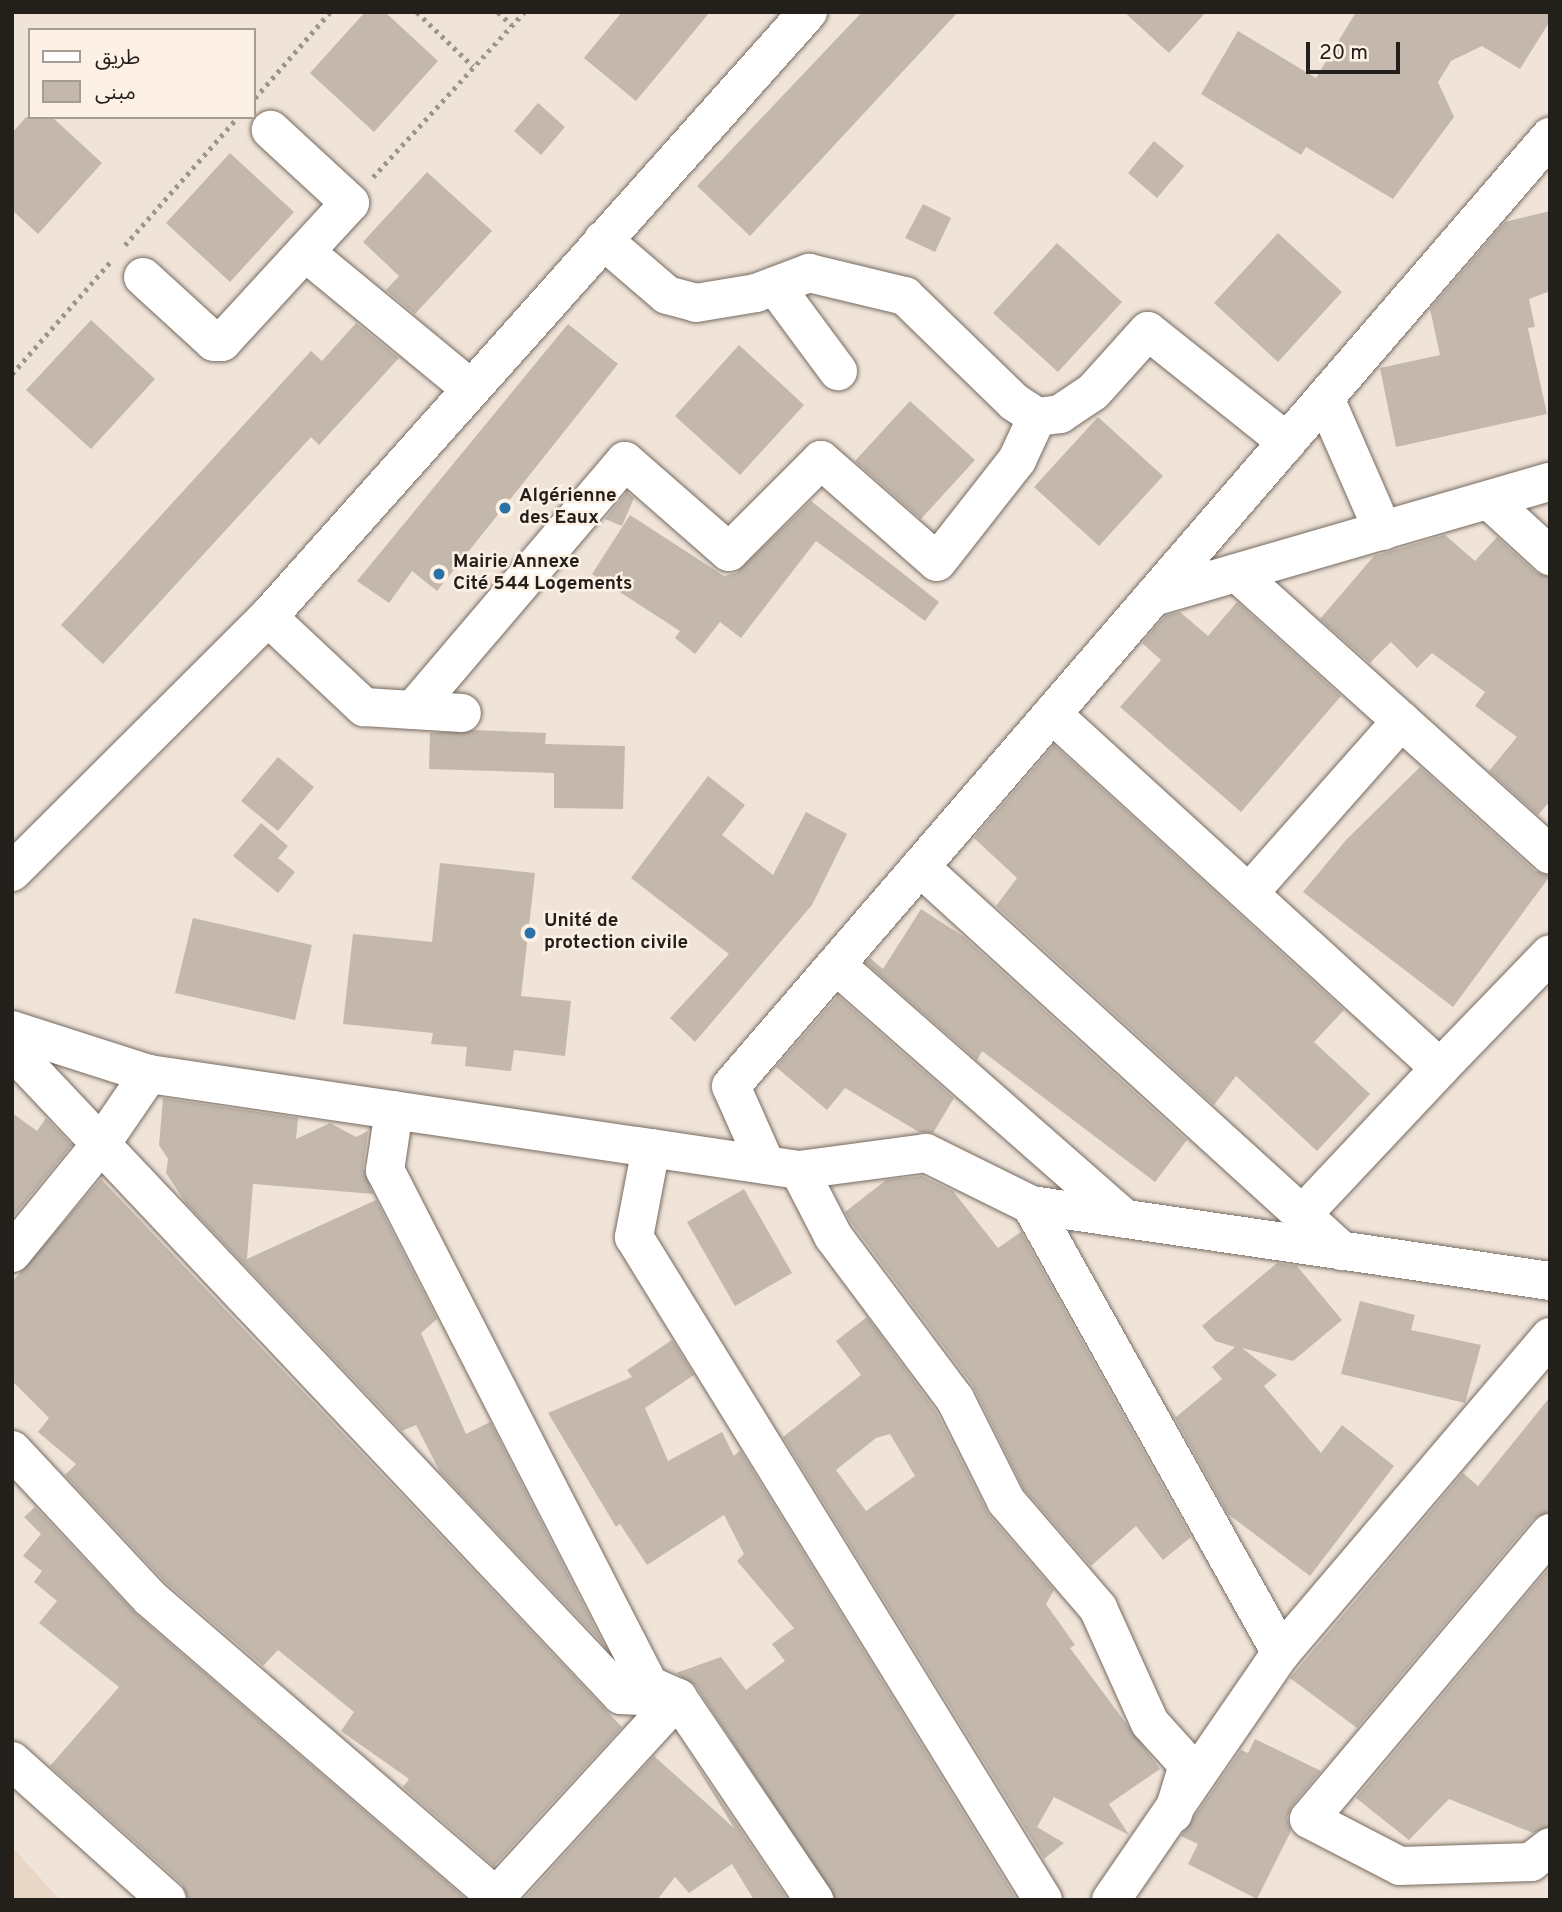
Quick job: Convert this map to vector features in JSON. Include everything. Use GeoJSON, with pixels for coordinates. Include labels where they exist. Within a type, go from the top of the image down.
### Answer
{"type":"FeatureCollection","features":[{"type":"Feature","properties":{"kind":"street"},"geometry":{"type":"LineString","coordinates":[[12,872],[268,617],[808,12]]}},
{"type":"Feature","properties":{"kind":"street"},"geometry":{"type":"LineString","coordinates":[[143,277],[220,342],[350,203],[262,115]]}},
{"type":"Feature","properties":{"kind":"street"},"geometry":{"type":"LineString","coordinates":[[1173,1814],[1188,1765],[1150,1723],[1098,1608],[1006,1501],[955,1399],[783,1168],[731,1086],[1550,137]]}},
{"type":"Feature","properties":{"kind":"street"},"geometry":{"type":"LineString","coordinates":[[603,240],[633,272],[667,295],[695,303],[775,286],[808,273],[905,296],[1014,402],[1037,417],[1060,414],[1093,392],[1148,331],[1287,442]]}},
{"type":"Feature","properties":{"kind":"street"},"geometry":{"type":"LineString","coordinates":[[305,252],[471,389]]}},
{"type":"Feature","properties":{"kind":"street"},"geometry":{"type":"LineString","coordinates":[[775,286],[838,371]]}},
{"type":"Feature","properties":{"kind":"street"},"geometry":{"type":"LineString","coordinates":[[1325,398],[1383,531]]}},
{"type":"Feature","properties":{"kind":"street"},"geometry":{"type":"LineString","coordinates":[[413,710],[625,461],[729,552],[821,460],[937,562],[1017,460],[1037,417]]}},
{"type":"Feature","properties":{"kind":"street"},"geometry":{"type":"LineString","coordinates":[[1153,597],[1550,482]]}},
{"type":"Feature","properties":{"kind":"street"},"geometry":{"type":"LineString","coordinates":[[1489,500],[1550,556]]}},
{"type":"Feature","properties":{"kind":"street"},"geometry":{"type":"LineString","coordinates":[[1237,573],[1550,855]]}},
{"type":"Feature","properties":{"kind":"street"},"geometry":{"type":"LineString","coordinates":[[268,617],[364,707],[462,713]]}},
{"type":"Feature","properties":{"kind":"street"},"geometry":{"type":"LineString","coordinates":[[1052,714],[1440,1068]]}},
{"type":"Feature","properties":{"kind":"street"},"geometry":{"type":"LineString","coordinates":[[1249,893],[1401,721]]}},
{"type":"Feature","properties":{"kind":"street"},"geometry":{"type":"LineString","coordinates":[[920,867],[1342,1251]]}},
{"type":"Feature","properties":{"kind":"street"},"geometry":{"type":"LineString","coordinates":[[836,965],[1125,1219]]}},
{"type":"Feature","properties":{"kind":"street"},"geometry":{"type":"LineString","coordinates":[[1302,1215],[1440,1068],[1543,973]]}},
{"type":"Feature","properties":{"kind":"street"},"geometry":{"type":"LineString","coordinates":[[12,1030],[149,1074],[783,1168],[926,1153],[1031,1205],[1342,1251],[1546,1276]]}},
{"type":"Feature","properties":{"kind":"street"},"geometry":{"type":"LineString","coordinates":[[12,1050],[621,1695],[678,1698]]}},
{"type":"Feature","properties":{"kind":"street"},"geometry":{"type":"LineString","coordinates":[[12,1253],[101,1144],[149,1074]]}},
{"type":"Feature","properties":{"kind":"street"},"geometry":{"type":"LineString","coordinates":[[394,1111],[385,1170],[649,1685],[678,1698],[814,1900]]}},
{"type":"Feature","properties":{"kind":"street"},"geometry":{"type":"LineString","coordinates":[[651,1148],[634,1237],[1043,1900]]}},
{"type":"Feature","properties":{"kind":"street"},"geometry":{"type":"LineString","coordinates":[[1031,1205],[1281,1653]]}},
{"type":"Feature","properties":{"kind":"street"},"geometry":{"type":"LineString","coordinates":[[1111,1900],[1173,1814],[1281,1653],[1550,1337]]}},
{"type":"Feature","properties":{"kind":"street"},"geometry":{"type":"LineString","coordinates":[[12,1450],[150,1598],[495,1898],[678,1698]]}},
{"type":"Feature","properties":{"kind":"street"},"geometry":{"type":"LineString","coordinates":[[1550,1533],[1308,1819],[1400,1866],[1531,1862],[1550,1847]]}},
{"type":"Feature","properties":{"kind":"street"},"geometry":{"type":"LineString","coordinates":[[12,1761],[167,1900]]}},
{"type":"Feature","properties":{"kind":"path"},"geometry":{"type":"LineString","coordinates":[[262,115],[330,12]]}},
{"type":"Feature","properties":{"kind":"path"},"geometry":{"type":"LineString","coordinates":[[417,12],[474,66]]}},
{"type":"Feature","properties":{"kind":"path"},"geometry":{"type":"LineString","coordinates":[[498,12],[512,25]]}},
{"type":"Feature","properties":{"kind":"path"},"geometry":{"type":"LineString","coordinates":[[350,203],[524,12]]}},
{"type":"Feature","properties":{"kind":"shaded area"},"geometry":{"type":"Polygon","coordinates":[[[12,1847],[60,1900],[12,1900],[12,1847]]]}},
{"type":"Feature","properties":{"kind":"building"},"geometry":{"type":"Polygon","coordinates":[[[365,12],[385,12],[438,61],[374,132],[310,73],[365,12]]]}},
{"type":"Feature","properties":{"kind":"building"},"geometry":{"type":"Polygon","coordinates":[[[622,12],[710,12],[636,101],[584,58],[622,12]]]}},
{"type":"Feature","properties":{"kind":"building"},"geometry":{"type":"Polygon","coordinates":[[[862,12],[958,12],[750,236],[697,186],[862,12]]]}},
{"type":"Feature","properties":{"kind":"building"},"geometry":{"type":"Polygon","coordinates":[[[1124,12],[1206,12],[1169,53],[1124,12]]]}},
{"type":"Feature","properties":{"kind":"building"},"geometry":{"type":"Polygon","coordinates":[[[1356,12],[1550,12],[1550,21],[1520,69],[1482,46],[1451,61],[1438,82],[1454,117],[1393,199],[1306,147],[1301,155],[1201,94],[1238,31],[1316,78],[1356,12]]]}},
{"type":"Feature","properties":{"kind":"building"},"geometry":{"type":"Polygon","coordinates":[[[538,103],[565,127],[541,155],[514,131],[538,103]]]}},
{"type":"Feature","properties":{"kind":"building"},"geometry":{"type":"Polygon","coordinates":[[[26,117],[54,119],[102,163],[38,234],[12,210],[12,133],[26,117]]]}},
{"type":"Feature","properties":{"kind":"building"},"geometry":{"type":"Polygon","coordinates":[[[1154,141],[1184,166],[1157,198],[1128,173],[1154,141]]]}},
{"type":"Feature","properties":{"kind":"building"},"geometry":{"type":"Polygon","coordinates":[[[230,153],[294,212],[230,282],[166,223],[230,153]]]}},
{"type":"Feature","properties":{"kind":"building"},"geometry":{"type":"Polygon","coordinates":[[[427,172],[492,231],[415,314],[386,290],[399,276],[363,242],[427,172]]]}},
{"type":"Feature","properties":{"kind":"building"},"geometry":{"type":"Polygon","coordinates":[[[923,204],[951,218],[935,252],[905,238],[923,204]]]}},
{"type":"Feature","properties":{"kind":"building"},"geometry":{"type":"Polygon","coordinates":[[[1550,211],[1550,291],[1529,299],[1535,327],[1528,328],[1547,414],[1396,447],[1380,368],[1440,355],[1430,309],[1505,222],[1550,211]]]}},
{"type":"Feature","properties":{"kind":"building"},"geometry":{"type":"Polygon","coordinates":[[[1278,233],[1342,292],[1278,362],[1214,303],[1278,233]]]}},
{"type":"Feature","properties":{"kind":"building"},"geometry":{"type":"Polygon","coordinates":[[[1057,243],[1122,302],[1058,372],[993,313],[1057,243]]]}},
{"type":"Feature","properties":{"kind":"building"},"geometry":{"type":"Polygon","coordinates":[[[91,320],[155,379],[91,449],[26,390],[91,320]]]}},
{"type":"Feature","properties":{"kind":"building"},"geometry":{"type":"Polygon","coordinates":[[[356,323],[399,358],[319,445],[311,437],[103,664],[61,625],[311,351],[322,361],[356,323]]]}},
{"type":"Feature","properties":{"kind":"building"},"geometry":{"type":"Polygon","coordinates":[[[568,324],[618,364],[437,591],[412,571],[389,603],[357,581],[568,324]]]}},
{"type":"Feature","properties":{"kind":"building"},"geometry":{"type":"Polygon","coordinates":[[[739,345],[804,405],[740,475],[675,416],[739,345]]]}},
{"type":"Feature","properties":{"kind":"building"},"geometry":{"type":"Polygon","coordinates":[[[910,401],[975,460],[921,519],[855,461],[910,401]]]}},
{"type":"Feature","properties":{"kind":"building"},"geometry":{"type":"Polygon","coordinates":[[[1098,417],[1163,476],[1099,546],[1034,487],[1098,417]]]}},
{"type":"Feature","properties":{"kind":"building"},"geometry":{"type":"Polygon","coordinates":[[[627,492],[634,498],[622,526],[605,519],[627,492]]]}},
{"type":"Feature","properties":{"kind":"building"},"geometry":{"type":"Polygon","coordinates":[[[811,501],[939,602],[925,621],[816,541],[741,638],[720,622],[695,654],[675,638],[680,631],[592,574],[630,515],[724,576],[736,573],[811,501]]]}},
{"type":"Feature","properties":{"kind":"building"},"geometry":{"type":"Polygon","coordinates":[[[1445,535],[1475,561],[1497,537],[1535,572],[1550,577],[1550,801],[1538,815],[1489,771],[1517,737],[1475,706],[1485,692],[1432,653],[1417,668],[1391,642],[1370,663],[1320,619],[1374,556],[1445,535]]]}},
{"type":"Feature","properties":{"kind":"building"},"geometry":{"type":"Polygon","coordinates":[[[1237,602],[1341,696],[1241,812],[1120,707],[1161,660],[1142,643],[1165,616],[1180,612],[1208,636],[1237,602]]]}},
{"type":"Feature","properties":{"kind":"building"},"geometry":{"type":"Polygon","coordinates":[[[474,730],[546,733],[545,744],[625,746],[623,809],[554,808],[554,773],[429,769],[430,733],[474,730]]]}},
{"type":"Feature","properties":{"kind":"building"},"geometry":{"type":"Polygon","coordinates":[[[1054,745],[1344,1010],[1314,1042],[1370,1094],[1317,1151],[1236,1076],[1214,1105],[996,906],[1017,878],[974,838],[1054,745]]]}},
{"type":"Feature","properties":{"kind":"building"},"geometry":{"type":"Polygon","coordinates":[[[278,757],[314,787],[278,831],[241,801],[278,757]]]}},
{"type":"Feature","properties":{"kind":"building"},"geometry":{"type":"Polygon","coordinates":[[[1420,767],[1535,871],[1550,876],[1453,1007],[1303,892],[1346,840],[1420,767]]]}},
{"type":"Feature","properties":{"kind":"building"},"geometry":{"type":"Polygon","coordinates":[[[708,776],[745,805],[722,835],[773,875],[806,812],[847,834],[812,905],[695,1042],[670,1018],[729,954],[631,878],[708,776]]]}},
{"type":"Feature","properties":{"kind":"building"},"geometry":{"type":"Polygon","coordinates":[[[261,823],[288,846],[278,858],[295,872],[278,893],[233,856],[261,823]]]}},
{"type":"Feature","properties":{"kind":"building"},"geometry":{"type":"Polygon","coordinates":[[[440,863],[535,873],[521,996],[571,1001],[565,1056],[514,1050],[511,1071],[465,1066],[467,1047],[431,1044],[433,1033],[343,1024],[353,934],[432,942],[440,863]]]}},
{"type":"Feature","properties":{"kind":"building"},"geometry":{"type":"Polygon","coordinates":[[[921,909],[964,937],[1187,1140],[1155,1182],[982,1051],[977,1060],[866,963],[870,958],[883,969],[921,909]]]}},
{"type":"Feature","properties":{"kind":"building"},"geometry":{"type":"Polygon","coordinates":[[[193,918],[312,945],[295,1020],[175,993],[193,918]]]}},
{"type":"Feature","properties":{"kind":"building"},"geometry":{"type":"Polygon","coordinates":[[[838,996],[954,1098],[933,1133],[919,1132],[845,1088],[827,1110],[776,1067],[838,996]]]}},
{"type":"Feature","properties":{"kind":"building"},"geometry":{"type":"Polygon","coordinates":[[[163,1098],[298,1118],[296,1139],[330,1123],[356,1137],[368,1131],[363,1168],[373,1194],[253,1184],[247,1259],[376,1200],[437,1319],[421,1333],[466,1434],[490,1422],[604,1645],[440,1472],[416,1425],[402,1431],[185,1202],[166,1173],[168,1159],[159,1145],[163,1098]]]}},
{"type":"Feature","properties":{"kind":"building"},"geometry":{"type":"Polygon","coordinates":[[[12,1113],[37,1131],[46,1118],[72,1145],[12,1218],[12,1113]]]}},
{"type":"Feature","properties":{"kind":"building"},"geometry":{"type":"Polygon","coordinates":[[[922,1176],[953,1191],[998,1248],[1021,1232],[1191,1537],[1163,1560],[1136,1526],[1091,1566],[1024,1489],[973,1386],[845,1212],[886,1180],[922,1176]]]}},
{"type":"Feature","properties":{"kind":"building"},"geometry":{"type":"Polygon","coordinates":[[[101,1179],[622,1727],[494,1866],[403,1787],[409,1779],[341,1731],[354,1712],[278,1650],[263,1666],[165,1582],[65,1475],[76,1464],[38,1432],[49,1418],[12,1381],[12,1282],[101,1179]]]}},
{"type":"Feature","properties":{"kind":"building"},"geometry":{"type":"Polygon","coordinates":[[[744,1189],[792,1273],[735,1306],[687,1222],[744,1189]]]}},
{"type":"Feature","properties":{"kind":"building"},"geometry":{"type":"Polygon","coordinates":[[[1277,1263],[1297,1266],[1342,1320],[1293,1361],[1242,1348],[1277,1375],[1264,1386],[1321,1453],[1342,1425],[1394,1466],[1310,1576],[1228,1514],[1169,1407],[1176,1417],[1222,1379],[1212,1367],[1235,1347],[1215,1341],[1202,1326],[1277,1263]]]}},
{"type":"Feature","properties":{"kind":"building"},"geometry":{"type":"Polygon","coordinates":[[[1360,1301],[1415,1315],[1411,1330],[1481,1345],[1465,1403],[1341,1374],[1360,1301]]]}},
{"type":"Feature","properties":{"kind":"building"},"geometry":{"type":"Polygon","coordinates":[[[867,1317],[936,1411],[989,1515],[1054,1590],[1046,1604],[1075,1645],[1070,1648],[1160,1769],[1109,1804],[1129,1835],[1054,1797],[1037,1827],[1064,1843],[1044,1859],[783,1437],[861,1375],[836,1341],[867,1317]],[[890,1434],[876,1438],[836,1470],[866,1511],[915,1476],[890,1434]]]}},
{"type":"Feature","properties":{"kind":"building"},"geometry":{"type":"Polygon","coordinates":[[[672,1340],[694,1375],[645,1408],[668,1461],[722,1432],[734,1456],[740,1450],[1017,1900],[836,1900],[696,1686],[676,1673],[721,1657],[746,1690],[785,1661],[772,1644],[794,1628],[737,1561],[744,1554],[724,1515],[647,1565],[620,1524],[616,1527],[548,1413],[632,1377],[627,1370],[672,1340]]]}},
{"type":"Feature","properties":{"kind":"building"},"geometry":{"type":"Polygon","coordinates":[[[1550,1397],[1550,1512],[1533,1519],[1357,1728],[1290,1678],[1463,1473],[1478,1486],[1550,1397]]]}},
{"type":"Feature","properties":{"kind":"building"},"geometry":{"type":"Polygon","coordinates":[[[35,1507],[136,1614],[467,1900],[188,1900],[182,1884],[50,1766],[119,1687],[39,1623],[57,1601],[34,1582],[42,1571],[23,1556],[41,1534],[24,1517],[35,1507]]]}},
{"type":"Feature","properties":{"kind":"building"},"geometry":{"type":"Polygon","coordinates":[[[1550,1567],[1550,1826],[1533,1833],[1449,1799],[1409,1840],[1356,1798],[1550,1567]]]}},
{"type":"Feature","properties":{"kind":"building"},"geometry":{"type":"Polygon","coordinates":[[[1255,1739],[1321,1771],[1292,1806],[1287,1818],[1291,1831],[1257,1899],[1188,1864],[1198,1844],[1181,1836],[1241,1750],[1248,1753],[1255,1739]]]}},
{"type":"Feature","properties":{"kind":"building"},"geometry":{"type":"Polygon","coordinates":[[[686,1749],[787,1899],[754,1900],[732,1864],[689,1893],[675,1877],[657,1900],[523,1900],[654,1756],[734,1828],[686,1749]]]}},
{"type":"Feature","properties":{"kind":"place","name":"Algérienne des Eaux"},"geometry":{"type":"Point","coordinates":[505,508]}},
{"type":"Feature","properties":{"kind":"place","name":"Mairie Annexe Cité 544 Logements"},"geometry":{"type":"Point","coordinates":[439,574]}},
{"type":"Feature","properties":{"kind":"place","name":"Unité de protection civile"},"geometry":{"type":"Point","coordinates":[530,933]}}]}
